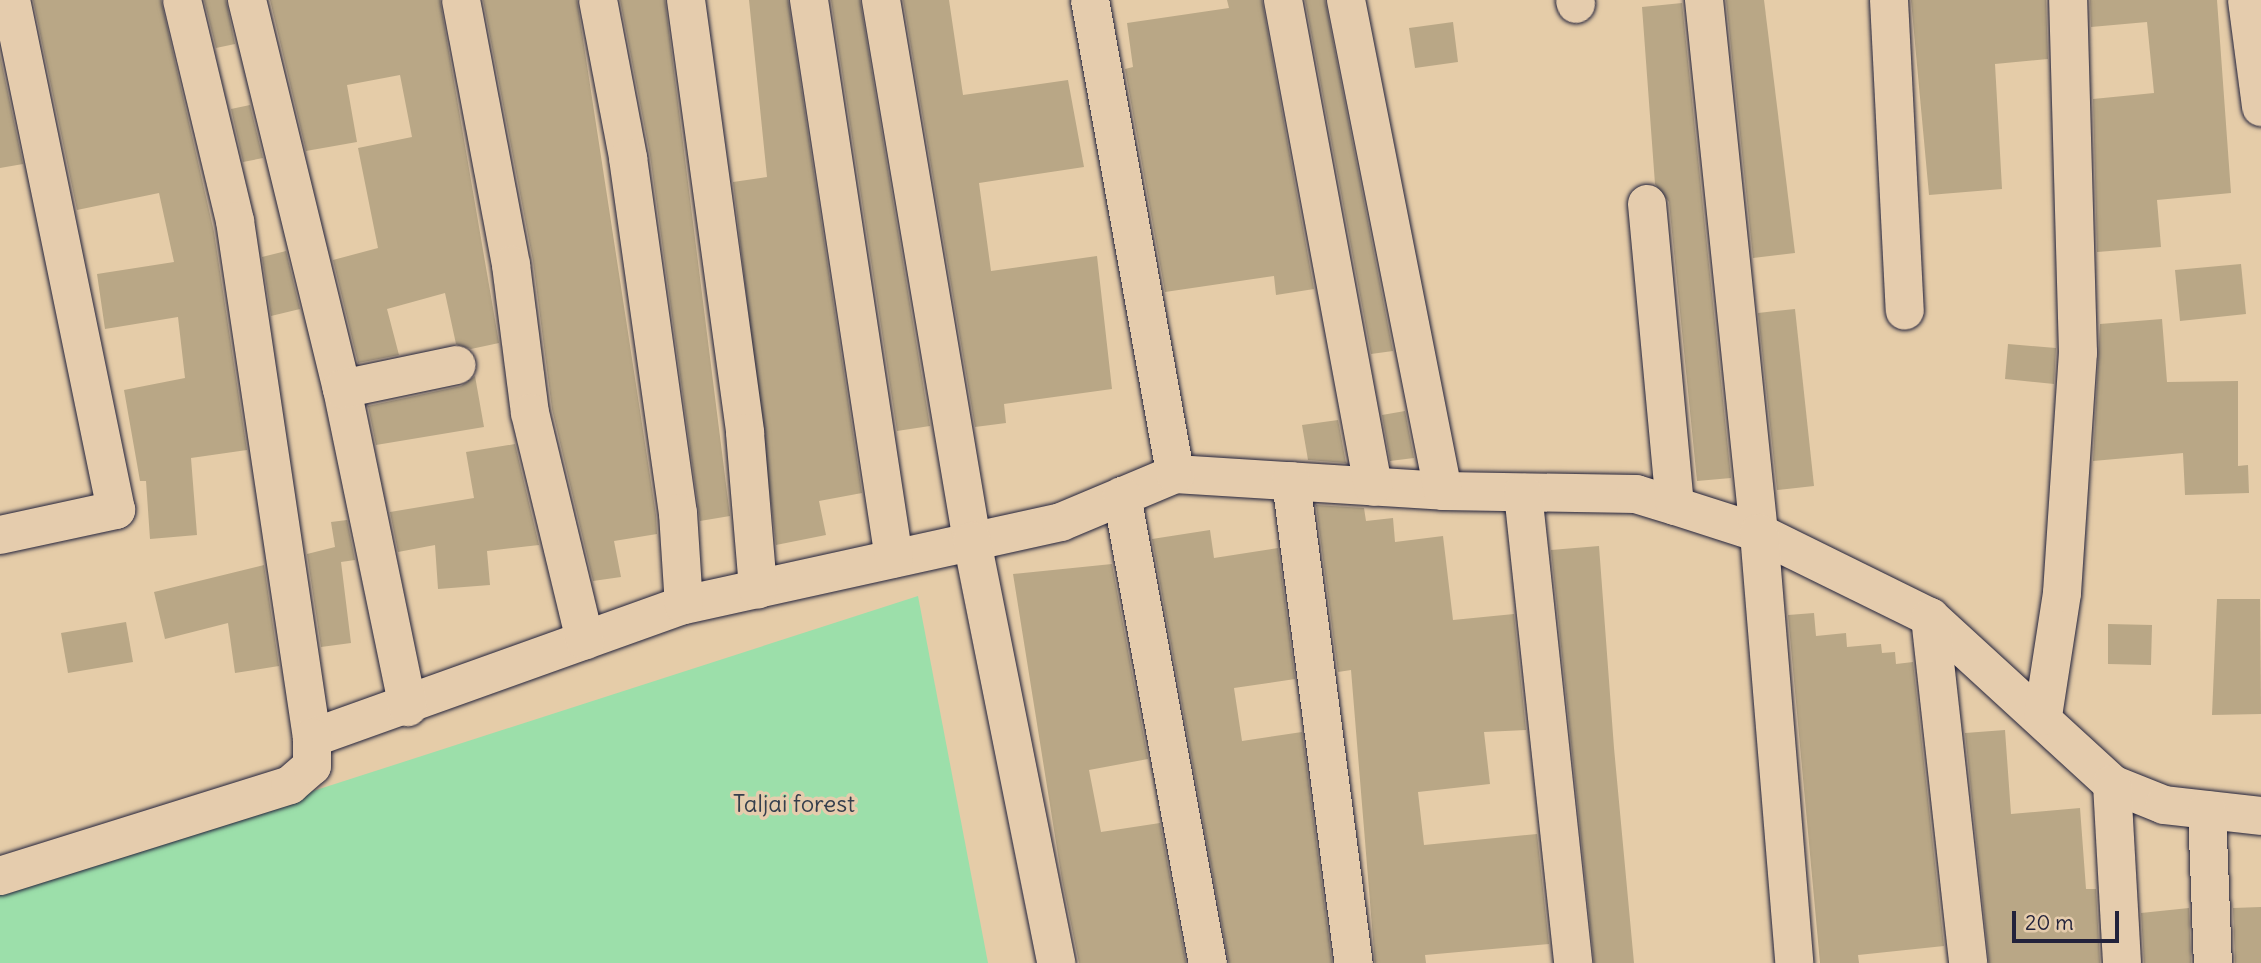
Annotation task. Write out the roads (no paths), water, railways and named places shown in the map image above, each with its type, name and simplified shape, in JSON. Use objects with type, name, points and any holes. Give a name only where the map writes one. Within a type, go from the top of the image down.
[{"type":"street","points":[[0,535],[116,510],[11,0]]},
{"type":"street","points":[[0,876],[290,785],[312,766],[313,738],[235,220],[182,0]]},
{"type":"street","points":[[247,0],[342,389],[408,707]]},
{"type":"street","points":[[461,0],[511,265],[530,413],[585,640]]},
{"type":"street","points":[[598,0],[628,158],[678,513],[684,605]]},
{"type":"street","points":[[686,0],[745,433],[758,589]]},
{"type":"street","points":[[809,0],[894,559]]},
{"type":"street","points":[[881,0],[972,541],[1056,963]]},
{"type":"street","points":[[1090,0],[1175,474]]},
{"type":"street","points":[[1283,0],[1373,487]]},
{"type":"street","points":[[1346,0],[1443,491]]},
{"type":"street","points":[[1704,0],[1759,533],[1794,963]]},
{"type":"street","points":[[1889,0],[1905,311]]},
{"type":"street","points":[[2043,716],[2062,593],[2078,353],[2068,0]]},
{"type":"street","points":[[2247,0],[2261,107]]},
{"type":"street","points":[[1647,204],[1675,506]]},
{"type":"street","points":[[342,389],[457,365]]},
{"type":"street","points":[[313,738],[408,707],[684,605],[1061,522],[1175,474],[1443,491],[1636,494],[1675,506],[1759,533],[1930,617],[2043,716],[2112,784],[2164,805],[2261,816]]},
{"type":"street","points":[[1291,481],[1354,963]]},
{"type":"street","points":[[1523,492],[1573,963]]},
{"type":"street","points":[[1122,496],[1208,963]]},
{"type":"street","points":[[1930,617],[1968,963]]},
{"type":"street","points":[[2112,784],[2122,963]]},
{"type":"street","points":[[2207,810],[2213,963]]},
{"type":"park label","name":"Taljai forest","points":[[794,804]]}]
